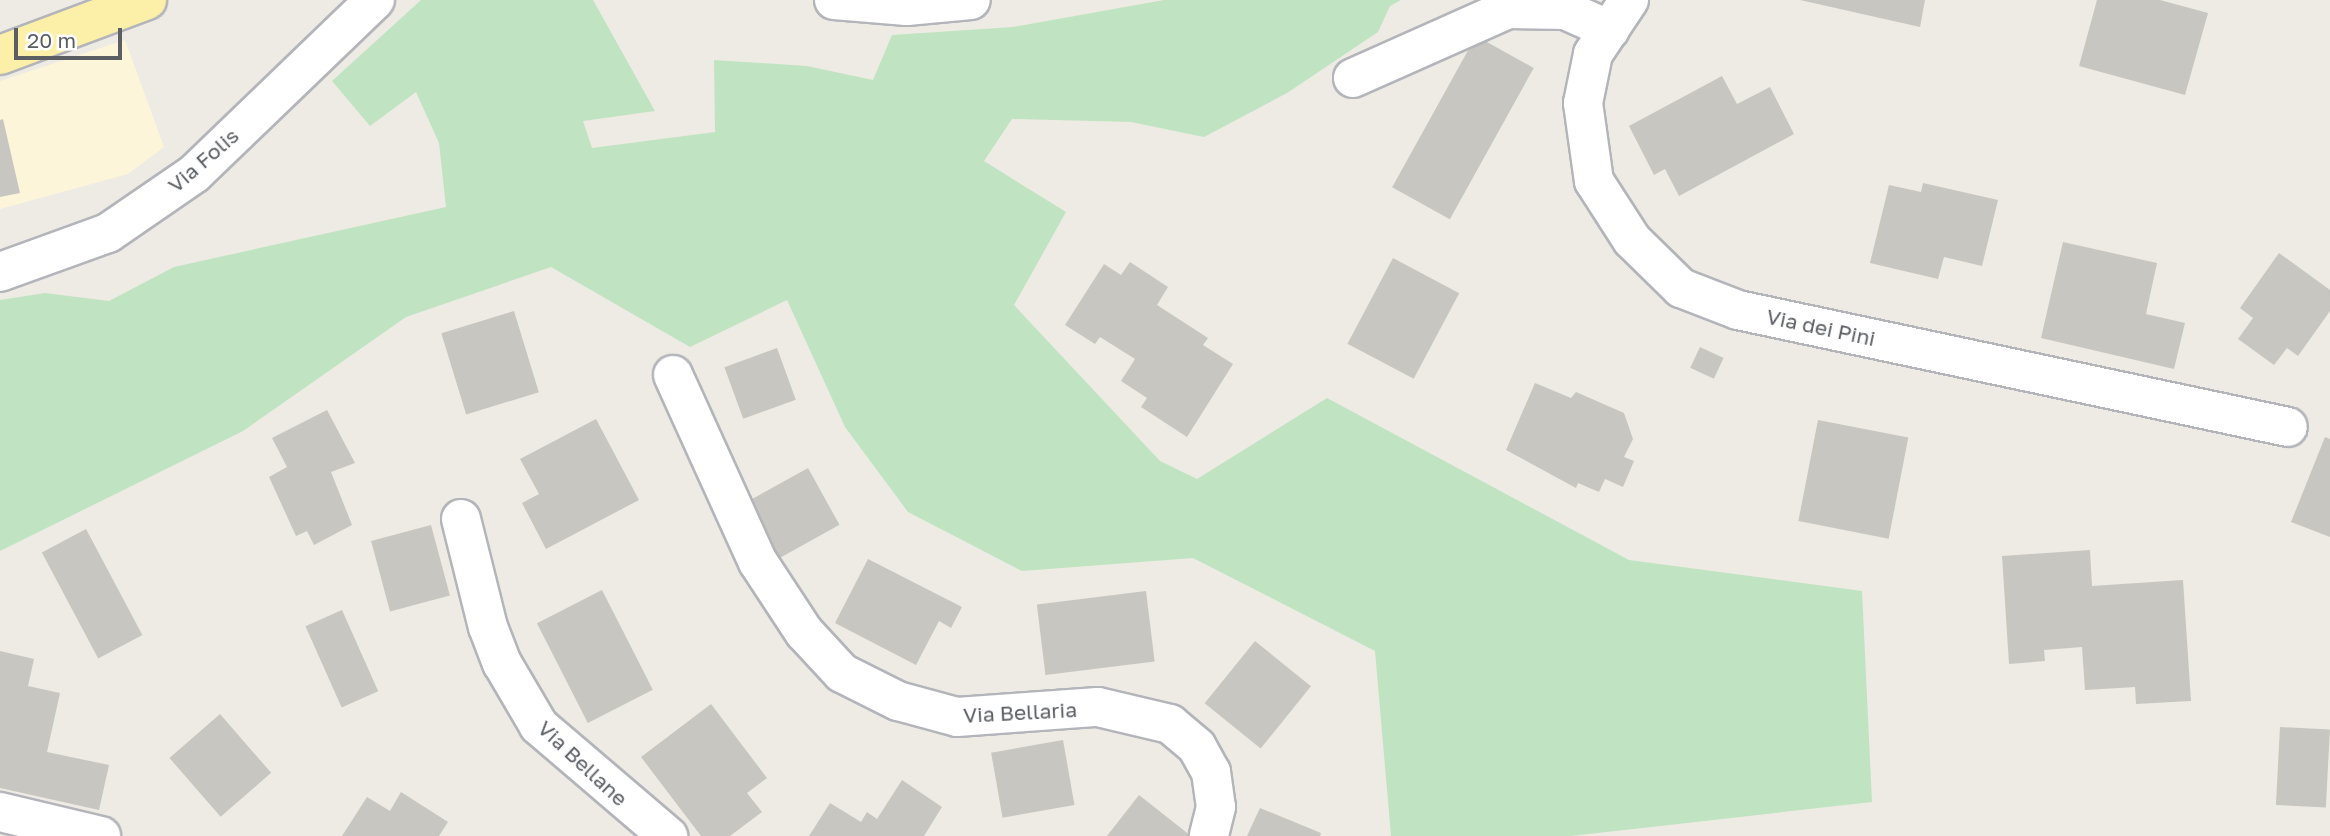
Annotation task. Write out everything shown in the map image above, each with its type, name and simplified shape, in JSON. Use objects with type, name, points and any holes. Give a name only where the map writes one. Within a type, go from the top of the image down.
[{"type":"main road","points":[[0,55],[147,0]]},
{"type":"street","name":"Via Folis","points":[[0,272],[108,233],[194,174],[375,0]]},
{"type":"street","points":[[834,0],[907,6],[971,0]]},
{"type":"street","points":[[1353,78],[1508,9],[1619,15]]},
{"type":"street","name":"Via dei Pini","points":[[1619,15],[1593,54],[1583,103],[1594,181],[1632,240],[1681,288],[1738,310],[2288,427]]},
{"type":"street","name":"Via Bellaria","points":[[673,375],[758,562],[804,632],[842,673],[898,701],[957,717],[1098,707],[1170,724],[1197,747],[1211,772],[1216,807],[1209,836]]},
{"type":"street","name":"Via Bellane","points":[[461,519],[488,627],[502,663],[539,726],[668,836]]},
{"type":"street","points":[[0,812],[101,836]]},
{"type":"shaded area","points":[[125,40],[164,147],[128,174],[0,209],[0,81]]},
{"type":"green space","points":[[421,0],[593,0],[655,111],[583,121],[592,148],[715,132],[714,60],[807,66],[873,80],[892,35],[1013,27],[1164,0],[1401,0],[1390,6],[1378,32],[1287,93],[1204,137],[1131,122],[1012,119],[984,161],[1066,212],[1014,305],[1160,461],[1197,479],[1327,398],[1629,560],[1862,591],[1872,802],[1571,836],[1391,836],[1375,651],[1193,558],[1022,571],[908,512],[845,427],[787,300],[690,347],[551,267],[406,317],[243,431],[0,551],[0,300],[45,293],[109,301],[174,267],[446,207],[439,143],[416,92],[370,126],[332,81]]},
{"type":"building","points":[[1800,0],[1925,0],[1920,27]]},
{"type":"building","points":[[2097,0],[2160,0],[2208,13],[2185,95],[2079,66]]},
{"type":"building","points":[[1476,36],[1534,68],[1450,219],[1392,187]]},
{"type":"building","points":[[1722,76],[1737,104],[1770,87],[1794,134],[1679,196],[1665,169],[1654,175],[1629,126]]},
{"type":"building","points":[[3,119],[20,193],[0,197],[0,120]]},
{"type":"building","points":[[1923,183],[1998,200],[1982,266],[1944,257],[1938,279],[1870,263],[1889,185],[1921,192]]},
{"type":"building","points":[[2063,242],[2157,263],[2146,314],[2185,323],[2174,369],[2041,338]]},
{"type":"building","points":[[2279,253],[2330,290],[2330,311],[2298,356],[2287,348],[2274,365],[2238,339],[2253,318],[2240,308]]},
{"type":"building","points":[[1393,258],[1459,293],[1414,379],[1347,344]]},
{"type":"building","points":[[1130,262],[1168,287],[1157,305],[1208,338],[1203,345],[1233,364],[1187,437],[1141,407],[1147,398],[1121,381],[1135,359],[1100,337],[1095,344],[1065,325],[1104,264],[1121,275]]},
{"type":"building","points":[[514,311],[539,392],[466,415],[441,333]]},
{"type":"building","points":[[1700,347],[1724,358],[1714,379],[1690,368]]},
{"type":"building","points":[[777,348],[796,400],[743,419],[724,367]]},
{"type":"building","points":[[1535,383],[1571,398],[1576,392],[1624,413],[1633,439],[1624,457],[1634,461],[1623,487],[1605,479],[1599,492],[1578,483],[1576,488],[1506,450]]},
{"type":"building","points":[[327,410],[355,463],[331,472],[352,525],[314,545],[307,531],[296,536],[269,477],[287,467],[272,438]]},
{"type":"building","points":[[596,419],[639,500],[546,549],[522,503],[539,494],[520,459]]},
{"type":"building","points":[[1818,420],[1908,438],[1889,539],[1798,521]]},
{"type":"building","points":[[2325,437],[2330,439],[2330,537],[2291,522]]},
{"type":"building","points":[[808,468],[840,525],[778,559],[747,502]]},
{"type":"building","points":[[431,525],[450,596],[390,612],[371,541]]},
{"type":"building","points":[[86,529],[142,635],[98,658],[42,552]]},
{"type":"building","points":[[2090,550],[2092,586],[2183,580],[2191,701],[2136,704],[2135,687],[2085,690],[2082,647],[2044,650],[2045,661],[2009,664],[2002,556]]},
{"type":"building","points":[[868,559],[962,607],[951,628],[939,621],[916,665],[835,623]]},
{"type":"building","points":[[602,590],[653,690],[588,723],[537,623]]},
{"type":"building","points":[[1146,591],[1155,661],[1045,675],[1037,604]]},
{"type":"building","points":[[342,610],[378,691],[342,708],[305,626]]},
{"type":"building","points":[[1255,641],[1311,686],[1261,748],[1205,703]]},
{"type":"building","points":[[0,651],[34,659],[28,686],[60,693],[47,752],[109,765],[99,810],[0,788]]},
{"type":"building","points":[[711,704],[767,778],[747,793],[762,812],[730,836],[701,836],[641,757]]},
{"type":"building","points":[[220,714],[271,773],[221,817],[169,758]]},
{"type":"building","points":[[2280,727],[2330,730],[2326,808],[2276,805]]},
{"type":"building","points":[[1063,740],[1074,805],[1003,818],[991,753]]},
{"type":"building","points":[[902,780],[942,807],[924,836],[809,836],[830,803],[861,822],[867,812],[877,819]]},
{"type":"building","points":[[401,792],[448,822],[439,836],[342,836],[367,797],[390,811]]},
{"type":"building","points":[[1139,795],[1191,836],[1107,836]]},
{"type":"building","points":[[1260,808],[1321,833],[1320,836],[1247,836]]}]
